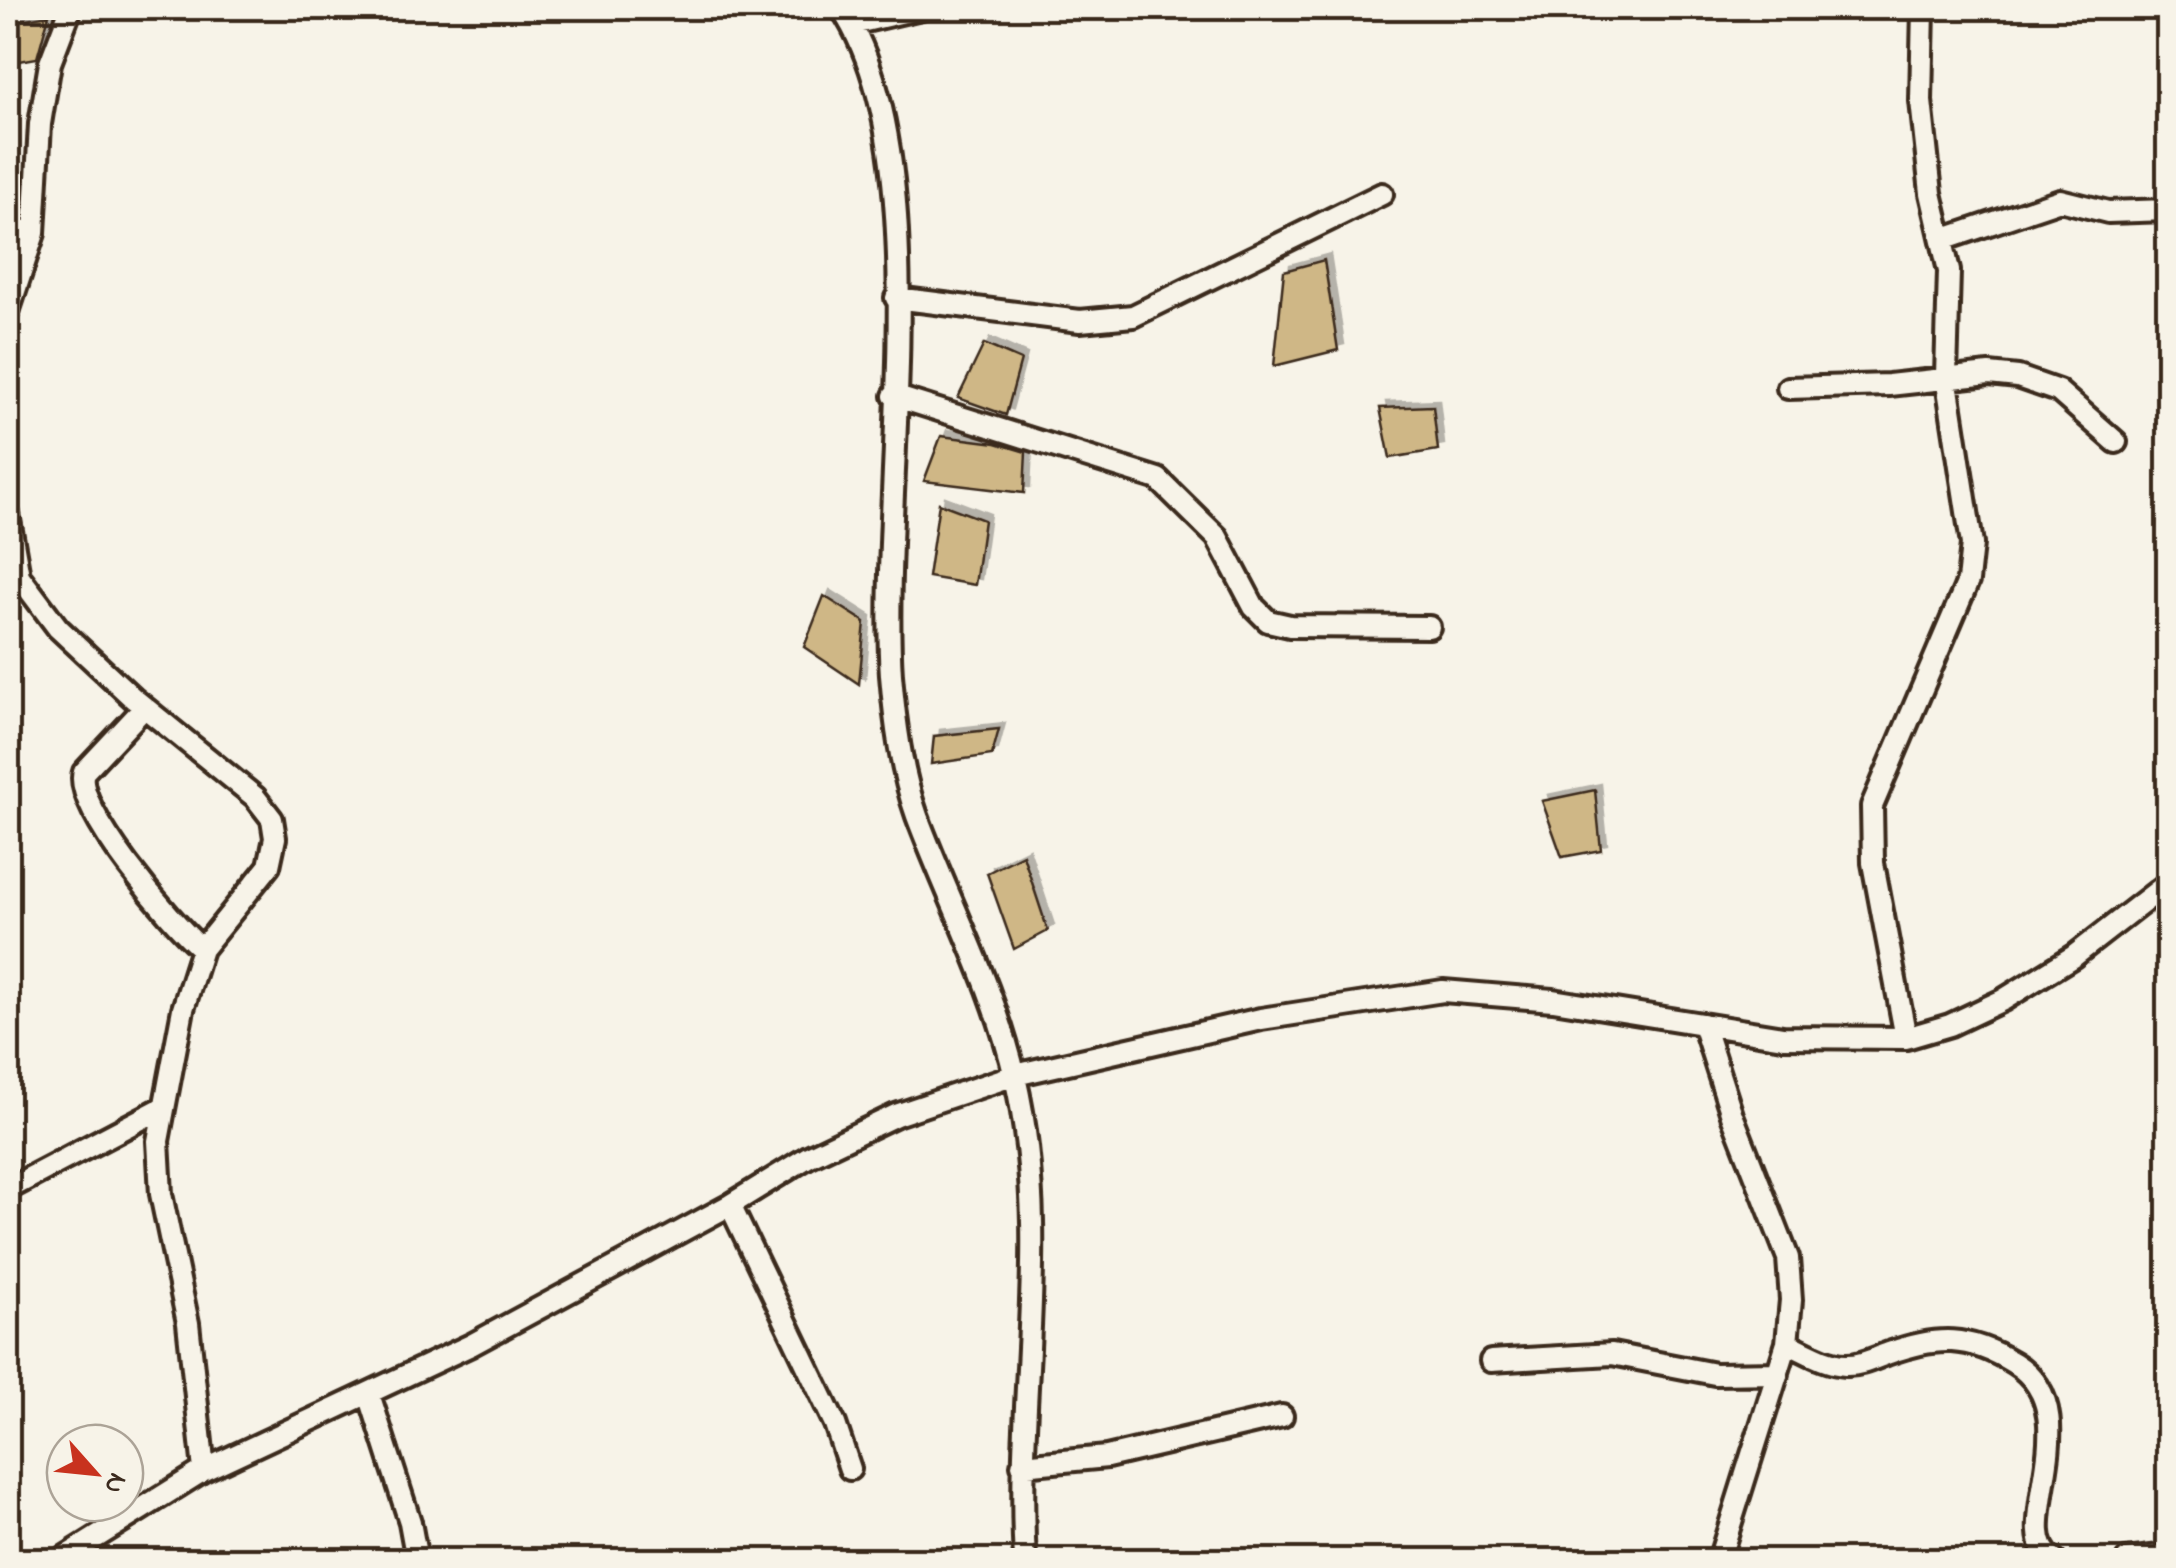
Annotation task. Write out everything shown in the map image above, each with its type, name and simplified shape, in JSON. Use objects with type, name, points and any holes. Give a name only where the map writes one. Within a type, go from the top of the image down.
[{"type":"street","points":[[8,312],[34,233],[42,109],[50,63],[71,8]]},
{"type":"street","points":[[920,8],[846,16],[873,78],[891,149],[896,298],[891,674],[901,753],[916,813],[968,938],[1015,1076],[1036,1222],[1022,1465],[1025,1560]]},
{"type":"street","points":[[1906,1038],[1873,863],[1872,806],[1888,760],[1968,581],[1972,544],[1946,376],[1950,271],[1931,193],[1921,101],[1922,8]]},
{"type":"street","points":[[896,298],[1080,320],[1133,316],[1382,194]]},
{"type":"street","points":[[1942,240],[2060,200],[2108,212],[2168,210]]},
{"type":"street","points":[[8,228],[34,233]]},
{"type":"street","points":[[1788,388],[1889,386],[1946,376],[2018,377],[2058,392],[2116,442]]},
{"type":"street","points":[[894,396],[1158,479],[1217,537],[1254,606],[1268,621],[1290,626],[1429,627]]},
{"type":"street","points":[[8,514],[20,576],[58,628],[144,708],[255,798],[272,820],[275,838],[269,866],[202,948],[183,1009],[158,1141],[161,1194],[188,1323],[204,1470]]},
{"type":"street","points":[[144,708],[84,772],[83,788],[131,872],[174,926],[202,948]]},
{"type":"street","points":[[60,1560],[204,1470],[571,1294],[808,1158],[896,1115],[1015,1076],[1261,1020],[1443,991],[1553,1000],[1783,1037],[1906,1038],[1950,1026],[2003,1000],[2074,956],[2168,883]]},
{"type":"street","points":[[1703,1024],[1732,1115],[1788,1258],[1787,1343],[1719,1560]]},
{"type":"street","points":[[8,1189],[164,1106]]},
{"type":"street","points":[[730,1205],[835,1424],[850,1469]]},
{"type":"street","points":[[1787,1343],[1828,1362],[1856,1365],[1931,1338],[1946,1339],[1984,1350],[2023,1371],[2045,1402],[2052,1426],[2038,1536],[2048,1558],[2054,1560]]},
{"type":"street","points":[[1491,1360],[1612,1354],[1715,1374],[1778,1373]]},
{"type":"street","points":[[369,1394],[410,1522],[417,1560]]},
{"type":"street","points":[[1022,1465],[1107,1457],[1282,1416]]},
{"type":"street","points":[[2127,1560],[2168,1555]]},
{"type":"building","points":[[49,15],[37,58],[8,63],[8,22]]},
{"type":"building","points":[[1324,260],[1338,350],[1274,366],[1284,271]]},
{"type":"building","points":[[984,344],[1021,360],[1006,415],[958,398]]},
{"type":"building","points":[[1433,406],[1438,450],[1390,458],[1380,408]]},
{"type":"building","points":[[941,436],[996,443],[1026,452],[1024,493],[924,481]]},
{"type":"building","points":[[939,503],[984,520],[975,585],[928,577]]},
{"type":"building","points":[[824,596],[865,622],[859,684],[804,647]]},
{"type":"building","points":[[999,729],[992,755],[931,764],[934,736]]},
{"type":"building","points":[[1595,790],[1601,850],[1562,857],[1542,801]]},
{"type":"building","points":[[1023,855],[1048,931],[1014,949],[987,873]]}]
